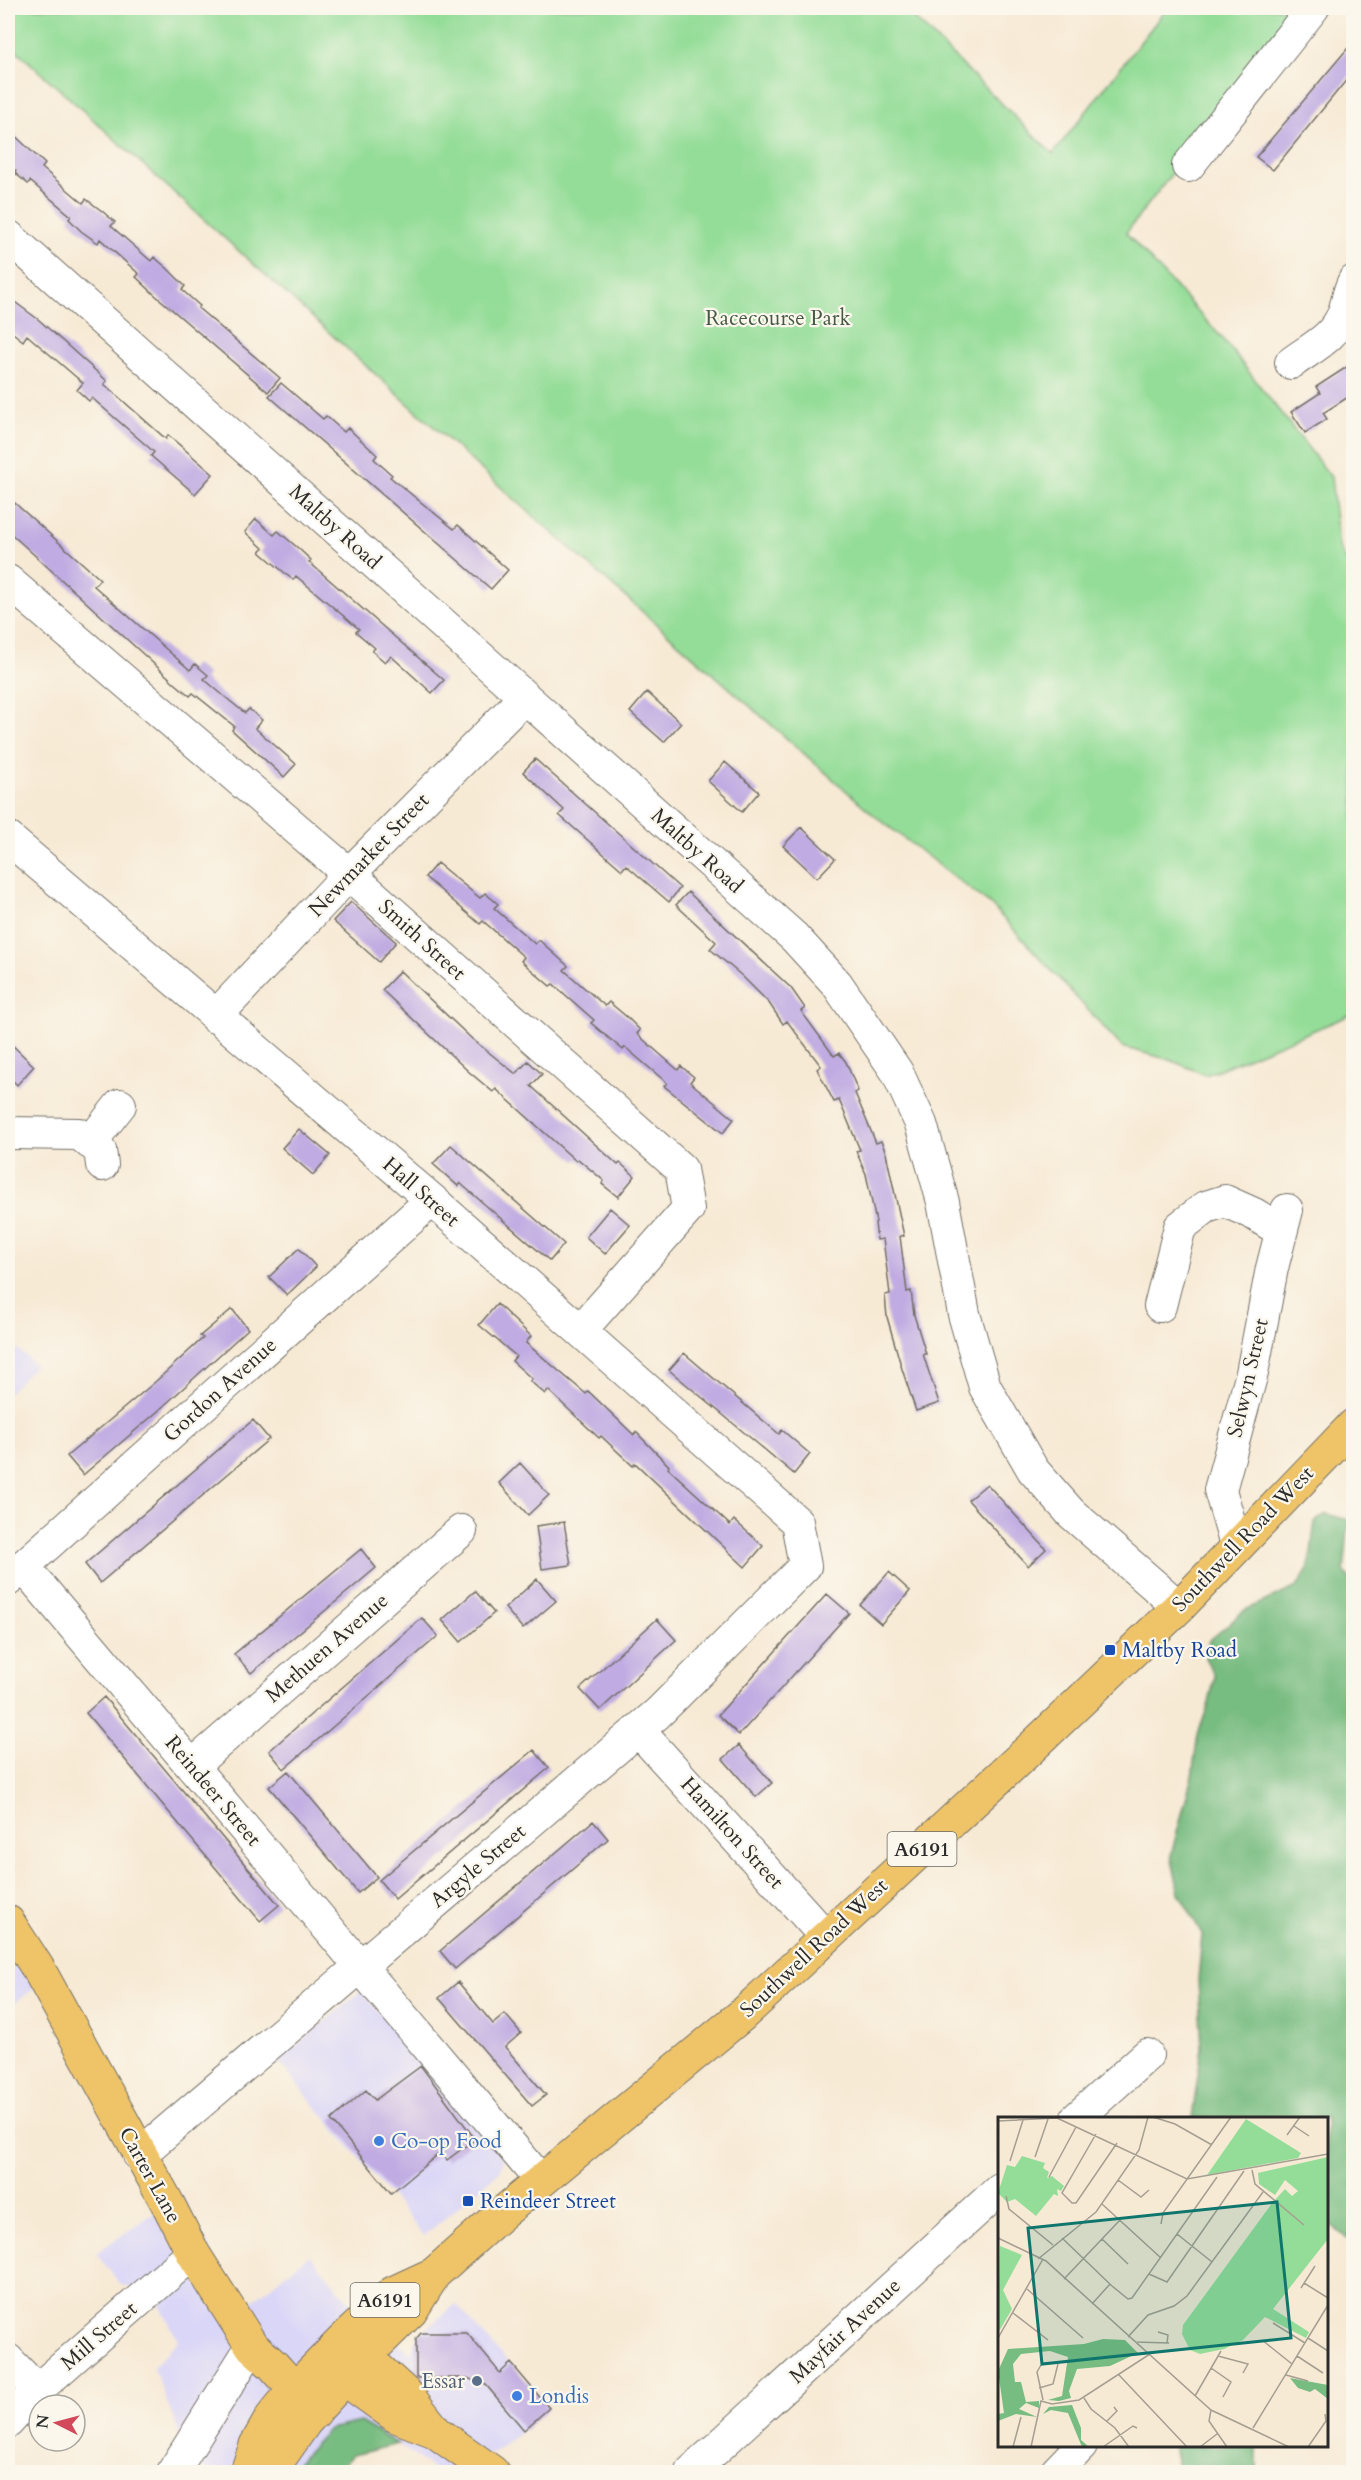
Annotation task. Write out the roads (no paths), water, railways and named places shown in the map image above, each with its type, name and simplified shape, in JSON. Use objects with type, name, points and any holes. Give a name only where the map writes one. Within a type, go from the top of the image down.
[{"type":"main road","name":"Southwell Road West","points":[[344,2359],[393,2293],[434,2274],[541,2181],[742,2015],[1030,1749],[1179,1607],[1353,1425]]},
{"type":"main road","name":"Carter Lane","points":[[8,1922],[39,1970],[193,2253],[252,2346],[273,2365],[305,2401]]},
{"type":"main road","name":"A6191","points":[[263,2472],[279,2459],[305,2401],[344,2359]]},
{"type":"main road","points":[[344,2359],[408,2396],[436,2432],[492,2472]]},
{"type":"main road","name":"A6191","points":[[248,2472],[256,2445],[272,2417],[305,2401]]},
{"type":"street","points":[[1188,166],[1313,8]]},
{"type":"street","name":"Maltby Road","points":[[8,236],[794,937],[837,984],[897,1072],[921,1124],[943,1202],[964,1314],[985,1387],[1033,1470],[1071,1513],[1179,1607]]},
{"type":"street","points":[[1291,363],[1335,332],[1345,312],[1351,286]]},
{"type":"street","name":"Smith Street","points":[[8,581],[349,874],[681,1169],[688,1209],[581,1330]]},
{"type":"street","name":"Newmarket Street","points":[[215,1017],[349,874],[525,697]]},
{"type":"street","name":"Hall Street","points":[[8,838],[432,1200],[797,1522],[805,1566]]},
{"type":"street","points":[[8,1133],[79,1134],[96,1154],[120,1105]]},
{"type":"street","name":"Gordon Avenue","points":[[15,1573],[432,1200]]},
{"type":"street","name":"Selwyn Street","points":[[1160,1306],[1180,1227],[1206,1207],[1225,1201],[1254,1214],[1284,1220],[1252,1373],[1220,1490],[1236,1545]]},
{"type":"street","name":"Methuen Avenue","points":[[192,1766],[461,1531]]},
{"type":"street","name":"Argyle Street","points":[[139,2155],[658,1713],[805,1566]]},
{"type":"street","name":"Reindeer Street","points":[[15,1573],[192,1766],[541,2181]]},
{"type":"street","name":"Hamilton Street","points":[[638,1730],[826,1937]]},
{"type":"street","points":[[1078,2117],[1147,2055]]},
{"type":"street","name":"Mayfair Avenue","points":[[691,2472],[998,2191]]},
{"type":"street","name":"Mill Street","points":[[8,2422],[37,2390],[193,2253]]},
{"type":"street","points":[[173,2472],[252,2346]]},
{"type":"street","points":[[8,2360],[37,2390]]},
{"type":"street","points":[[1056,2472],[1079,2447]]},
{"type":"place","name":"Maltby Road","points":[[1110,1650]]},
{"type":"place","name":"Co-op Food","points":[[379,2141]]},
{"type":"place","name":"Reindeer Street","points":[[468,2201]]},
{"type":"place","name":"Essar","points":[[477,2381]]},
{"type":"place","name":"Londis","points":[[517,2396]]},
{"type":"park label","name":"Racecourse Park","points":[[778,318]]}]
